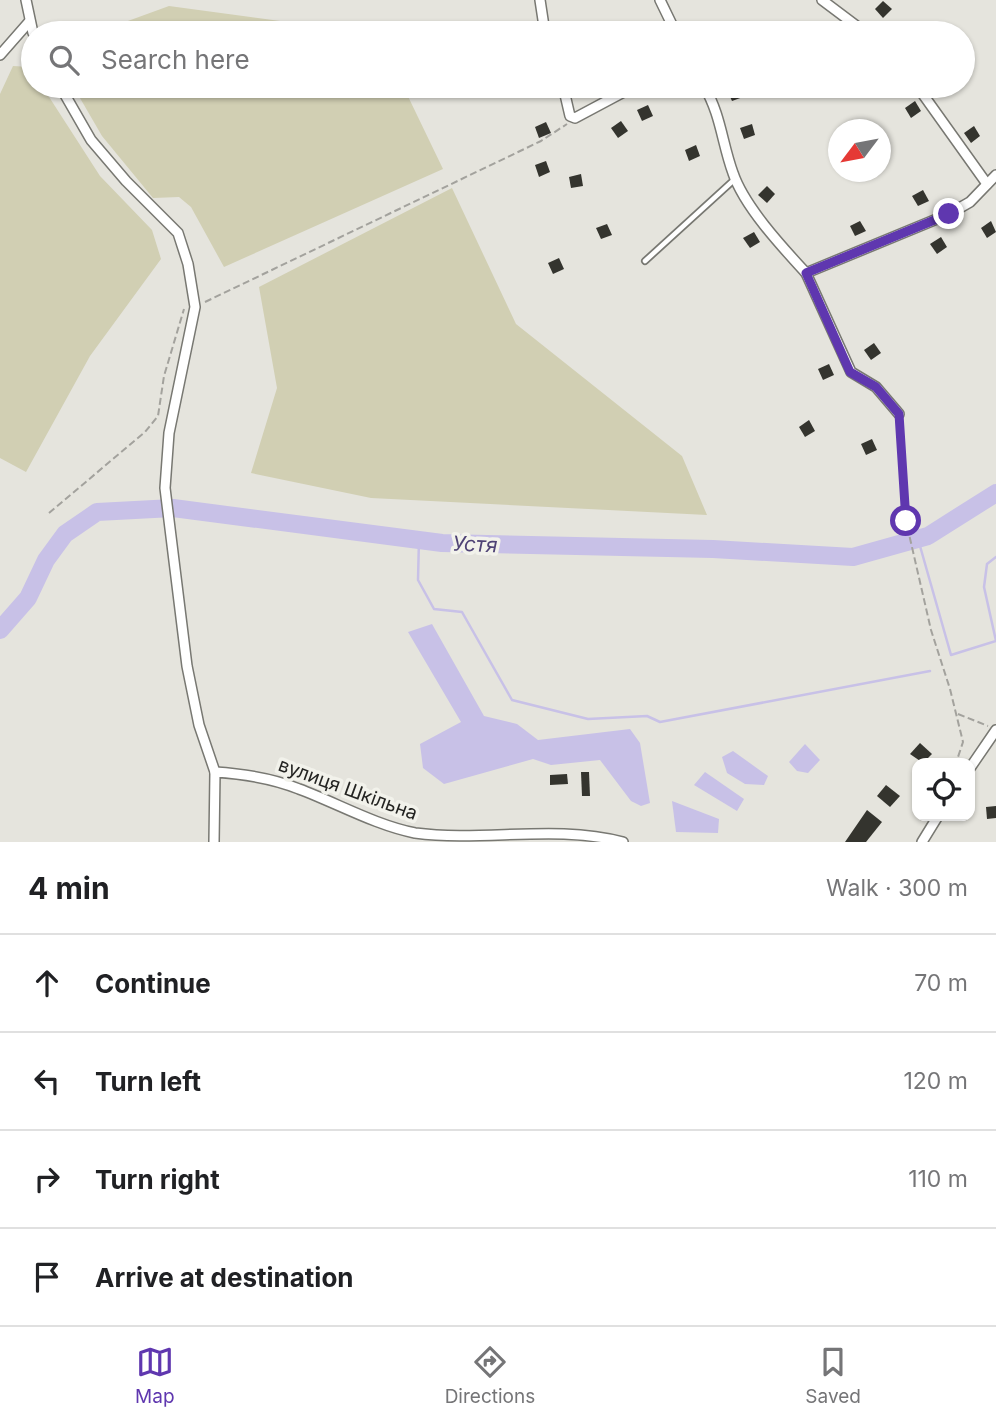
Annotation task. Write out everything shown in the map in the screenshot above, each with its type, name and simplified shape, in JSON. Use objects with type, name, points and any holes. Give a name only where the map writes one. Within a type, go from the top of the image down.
[{"type":"street","points":[[26,0],[29,21]]},
{"type":"street","points":[[540,0],[543,21]]},
{"type":"street","points":[[660,0],[670,21]]},
{"type":"street","points":[[822,0],[850,21]]},
{"type":"street","points":[[0,55],[21,31]]},
{"type":"street","points":[[67,98],[91,140],[126,181],[178,233],[188,264],[195,307],[169,433],[165,488],[168,530],[187,667],[199,725],[215,772],[214,842]]},
{"type":"street","points":[[566,98],[570,116],[575,118],[614,98]]},
{"type":"street","points":[[710,98],[719,117],[743,195],[806,273],[850,372],[876,387],[899,414]]},
{"type":"street","points":[[926,98],[987,184]]},
{"type":"street","points":[[806,273],[949,214],[970,202],[996,175]]},
{"type":"street","points":[[975,760],[996,729]]},
{"type":"street","name":"вулиця Шкільна","points":[[215,772],[253,774],[414,833],[479,838],[599,836],[623,842]]},
{"type":"street","points":[[922,842],[934,821]]},
{"type":"lane","points":[[645,261],[736,179]]},
{"type":"path","points":[[49,513],[145,432],[158,416],[164,376],[184,308],[195,307],[541,141],[566,127],[570,116]]},
{"type":"path","points":[[899,414],[906,521],[931,630],[957,714],[963,742],[958,758]]},
{"type":"path","points":[[957,714],[996,729]]},
{"type":"shaded area","points":[[169,6],[281,21],[128,21]]},
{"type":"shaded area","points":[[13,66],[21,66],[21,98],[50,98],[100,176],[152,230],[161,259],[90,356],[26,472],[0,458],[0,94]]},
{"type":"shaded area","points":[[80,98],[409,98],[443,169],[224,267],[191,207],[179,197],[153,198],[102,136]]},
{"type":"shaded area","points":[[452,188],[516,324],[682,456],[707,515],[371,498],[251,473],[277,388],[259,287]]},
{"type":"shaded area","points":[[432,624],[484,716],[517,724],[538,740],[630,729],[640,743],[650,803],[641,806],[631,801],[600,760],[551,765],[533,759],[444,784],[423,768],[420,744],[461,722],[408,632]]},
{"type":"shaded area","points":[[805,744],[820,760],[808,773],[797,771],[789,762]]},
{"type":"shaded area","points":[[733,751],[768,776],[764,785],[745,784],[727,773],[722,757]]},
{"type":"shaded area","points":[[705,772],[744,799],[737,811],[694,785]]},
{"type":"shaded area","points":[[672,801],[719,819],[718,833],[676,832]]},
{"type":"building","points":[[883,1],[892,9],[883,18],[875,9]]},
{"type":"building","points":[[915,101],[921,111],[911,118],[905,108]]},
{"type":"building","points":[[648,105],[653,116],[642,121],[637,110]]},
{"type":"building","points":[[621,121],[628,131],[618,138],[611,128]]},
{"type":"building","points":[[546,122],[551,133],[539,138],[535,127]]},
{"type":"building","points":[[752,124],[755,135],[744,139],[740,128]]},
{"type":"building","points":[[974,126],[980,136],[971,143],[964,133]]},
{"type":"building","points":[[696,145],[700,156],[689,161],[685,150]]},
{"type":"building","points":[[546,161],[550,172],[539,177],[535,165]]},
{"type":"building","points":[[581,174],[583,186],[571,188],[569,177]]},
{"type":"building","points":[[767,186],[775,194],[767,203],[758,195]]},
{"type":"building","points":[[923,190],[929,201],[918,206],[912,196]]},
{"type":"building","points":[[860,221],[866,231],[855,236],[850,226]]},
{"type":"building","points":[[991,221],[996,232],[987,238],[981,228]]},
{"type":"building","points":[[607,224],[612,235],[601,239],[596,228]]},
{"type":"building","points":[[754,232],[760,242],[750,248],[743,238]]},
{"type":"building","points":[[941,237],[947,247],[937,254],[930,244]]},
{"type":"building","points":[[559,258],[564,269],[553,274],[548,263]]},
{"type":"building","points":[[874,343],[881,353],[871,360],[864,350]]},
{"type":"building","points":[[829,364],[834,375],[823,380],[818,369]]},
{"type":"building","points":[[809,420],[815,431],[805,437],[799,427]]},
{"type":"building","points":[[872,439],[877,450],[866,455],[861,444]]},
{"type":"building","points":[[920,743],[932,754],[928,758],[916,758],[910,754]]},
{"type":"building","points":[[581,772],[589,772],[590,796],[582,796]]},
{"type":"building","points":[[567,774],[568,784],[550,785],[550,775]]},
{"type":"building","points":[[886,785],[900,796],[890,807],[877,796]]},
{"type":"building","points":[[996,806],[996,818],[987,819],[986,807]]},
{"type":"building","points":[[867,810],[882,822],[866,842],[845,842]]},
{"type":"waterway","name":"Устя","points":[[0,630],[28,598],[46,560],[65,534],[97,512],[173,508],[442,543],[713,549],[853,557],[928,536],[996,493]]},
{"type":"waterway","points":[[419,539],[418,580],[434,609],[462,612],[512,700],[588,719],[647,716],[660,722],[930,671]]},
{"type":"waterway","points":[[918,539],[951,655],[996,641],[984,587],[987,564],[996,557]]},
{"type":"route","points":[[906,521],[899,414],[890,400],[876,387],[850,372],[806,273],[949,214]]}]
